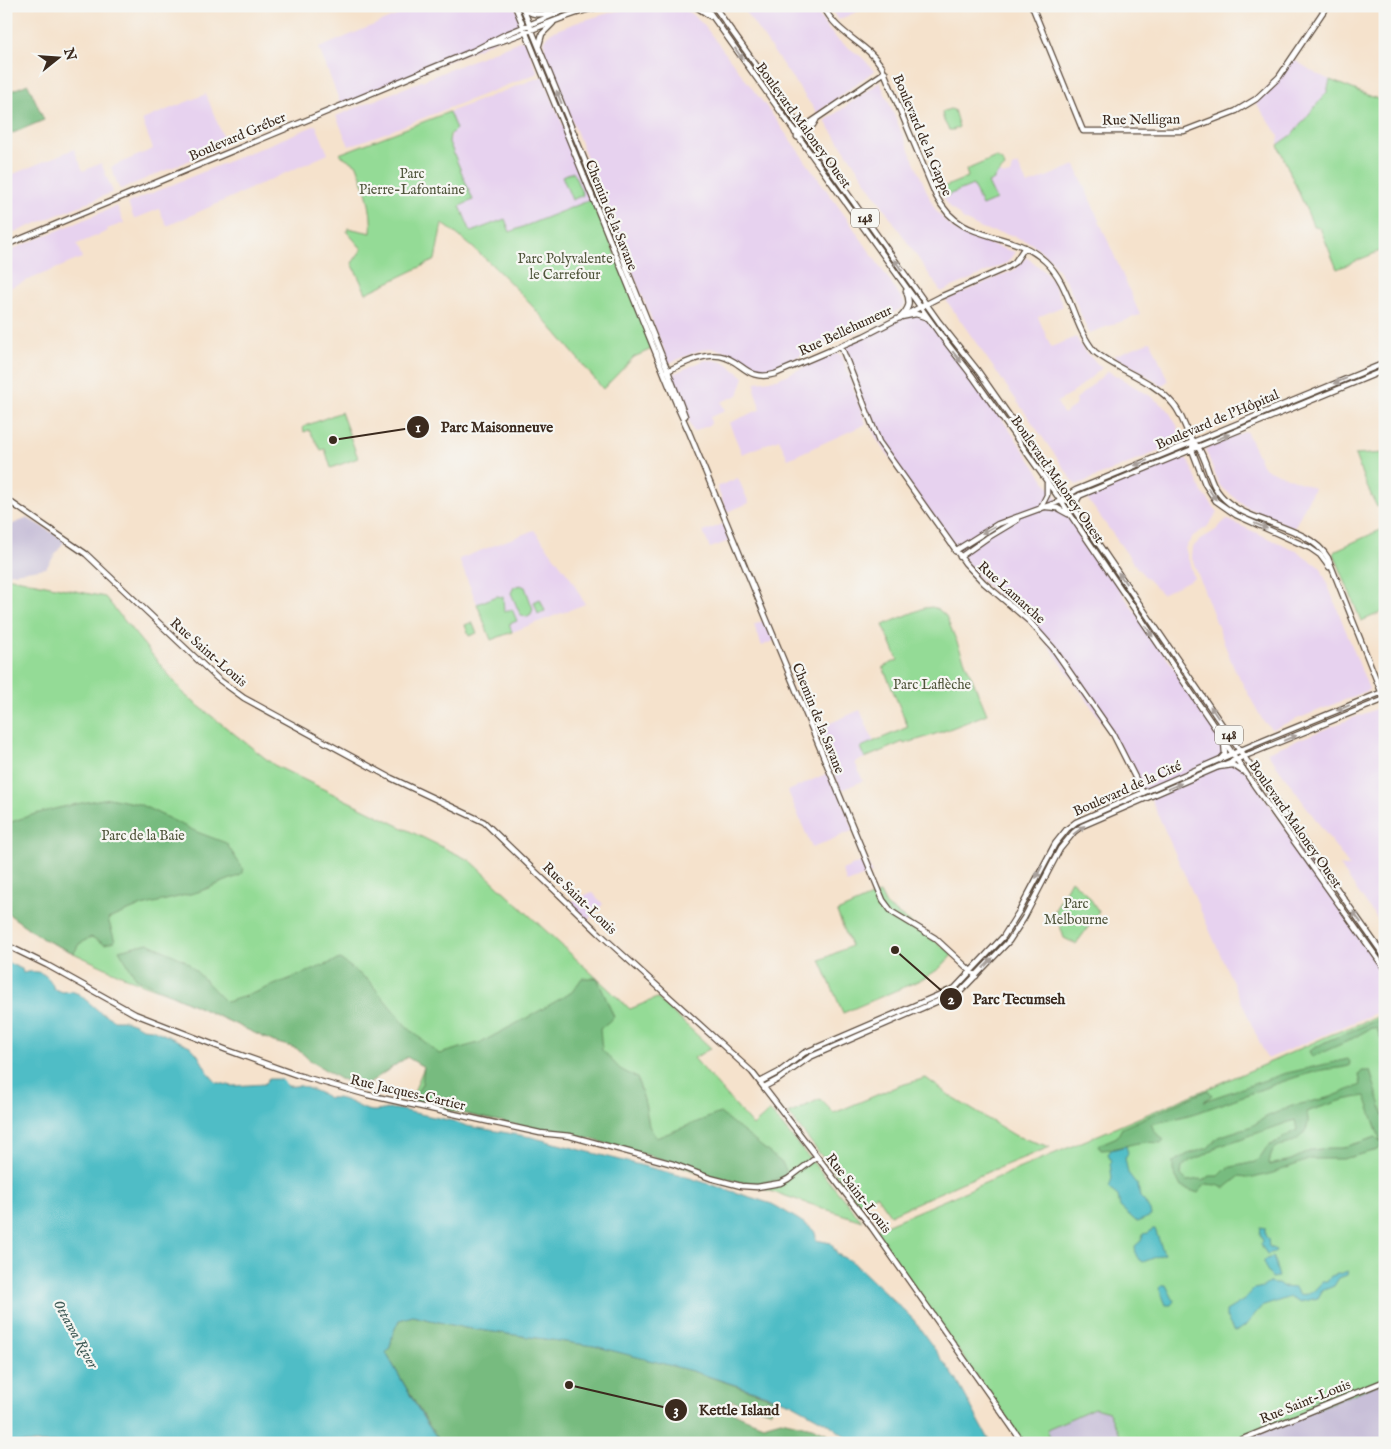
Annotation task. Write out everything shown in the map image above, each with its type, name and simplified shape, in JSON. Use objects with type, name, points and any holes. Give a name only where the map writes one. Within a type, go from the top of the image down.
[{"type":"street","name":"Chemin de la Savane","points":[[515,6],[883,900],[892,912],[936,938],[976,976]]},
{"type":"street","name":"Chemin de la Savane","points":[[523,6],[612,227],[666,372]]},
{"type":"street","points":[[523,6],[529,13],[534,14],[559,12]]},
{"type":"street","name":"Boulevard Gréber","points":[[477,49],[523,26],[575,6]]},
{"type":"street","name":"Boulevard Gréber","points":[[6,245],[477,49],[556,20],[601,6]]},
{"type":"street","points":[[695,6],[713,18]]},
{"type":"street","name":"Boulevard Maloney Ouest","points":[[705,6],[1061,501],[1256,788],[1385,969]]},
{"type":"street","name":"Boulevard Maloney Ouest","points":[[714,6],[926,304],[978,371],[1076,510],[1240,751],[1385,957]]},
{"type":"street","name":"Boulevard de la Gappe","points":[[823,6],[838,28],[870,52],[884,72],[936,196],[944,210],[970,230],[1025,247],[1046,262],[1058,277],[1090,346],[1101,357],[1148,383],[1163,394],[1178,411],[1193,442],[1198,447],[1213,483],[1222,497],[1232,505],[1298,534],[1322,549],[1328,558],[1383,692],[1384,699]]},
{"type":"street","name":"Rue Nelligan","points":[[1032,6],[1082,131],[1184,131],[1243,107],[1262,94],[1279,77],[1327,6]]},
{"type":"street","points":[[540,51],[540,36],[556,20]]},
{"type":"street","points":[[796,135],[884,72]]},
{"type":"street","name":"Rue Bellehumeur","points":[[666,372],[695,359],[714,355],[725,357],[752,374],[766,376],[784,370],[841,346],[926,304],[1011,266],[1025,247]]},
{"type":"street","points":[[900,318],[910,304],[904,285]]},
{"type":"street","points":[[900,318],[916,314],[928,318]]},
{"type":"street","name":"Rue Lamarche","points":[[841,346],[876,438],[960,557],[977,577],[1029,621],[1053,648],[1110,728],[1146,799]]},
{"type":"street","name":"Boulevard de l'Hôpital","points":[[1065,495],[1385,363]]},
{"type":"street","name":"Boulevard de l'Hôpital","points":[[955,551],[998,524],[1061,501],[1069,500],[1385,370]]},
{"type":"street","points":[[996,410],[1002,406]]},
{"type":"street","name":"Boulevard de la Gappe","points":[[1193,442],[1192,450],[1208,490],[1216,501],[1227,510],[1316,552],[1333,572]]},
{"type":"street","points":[[1040,509],[1047,495],[1047,482]]},
{"type":"street","points":[[1061,501],[1065,495]]},
{"type":"street","points":[[1076,510],[1075,504],[1080,495]]},
{"type":"street","name":"Rue Saint-Louis","points":[[6,499],[26,515],[86,554],[218,679],[244,698],[391,778],[481,819],[600,934],[746,1066],[760,1082],[872,1228],[1023,1443]]},
{"type":"street","points":[[1227,510],[1232,505]]},
{"type":"street","points":[[1046,507],[1060,509],[1073,518]]},
{"type":"street","name":"Boulevard de l'Hôpital","points":[[960,557],[1024,516]]},
{"type":"street","points":[[1295,541],[1298,534]]},
{"type":"street","name":"Boulevard de la Cité","points":[[760,1082],[779,1072],[800,1055],[825,1043],[951,991],[1003,937],[1020,910],[1055,844],[1068,829],[1085,817],[1383,692]]},
{"type":"street","name":"Boulevard de la Cité","points":[[764,1087],[805,1059],[958,993],[1008,942],[1024,918],[1052,863],[1071,836],[1088,824],[1244,756],[1384,699]]},
{"type":"street","points":[[1318,718],[1322,725]]},
{"type":"street","points":[[1220,760],[1224,757],[1226,751],[1222,737]]},
{"type":"street","points":[[1218,767],[1236,766],[1256,788]]},
{"type":"street","name":"Rue Jacques-Cartier","points":[[6,945],[47,965],[135,1014],[235,1053],[345,1090],[540,1133],[570,1136],[673,1164],[710,1178],[740,1186],[757,1187],[780,1183],[817,1157]]},
{"type":"street","points":[[825,1043],[828,1049]]},
{"type":"street","name":"Rue Saint-Louis","points":[[1233,1443],[1385,1381]]},
{"type":"shaded area","points":[[419,6],[515,6],[523,26],[477,49],[341,105],[319,48]]},
{"type":"shaded area","points":[[645,6],[682,6],[703,24],[768,109],[848,220],[905,303],[903,307],[880,321],[856,332],[764,370],[755,368],[729,352],[710,348],[669,363],[545,53],[544,40],[551,32],[581,21],[616,11]]},
{"type":"shaded area","points":[[741,6],[814,6],[826,27],[838,40],[863,58],[874,71],[817,113]]},
{"type":"shaded area","points":[[829,6],[870,6],[838,20]]},
{"type":"shaded area","points":[[524,39],[538,73],[349,146],[336,116]]},
{"type":"shaded area","points":[[1293,59],[1330,80],[1327,92],[1292,135],[1278,145],[1279,136],[1254,100],[1262,94]]},
{"type":"shaded area","points":[[543,76],[593,199],[510,232],[504,219],[471,233],[460,206],[473,200],[449,142],[452,133],[449,112]]},
{"type":"shaded area","points":[[880,82],[937,212],[950,226],[963,235],[1015,252],[1007,263],[941,292],[825,121]]},
{"type":"shaded area","points":[[206,94],[226,145],[121,189],[119,188],[111,167],[153,149],[142,120]]},
{"type":"shaded area","points":[[316,125],[328,154],[167,226],[159,209],[134,219],[128,203]]},
{"type":"shaded area","points":[[74,149],[83,171],[101,163],[113,192],[6,236],[6,177]]},
{"type":"shaded area","points":[[1018,164],[1027,185],[1075,165],[1140,315],[1089,333],[1067,283],[1052,261],[1033,244],[1008,234],[984,230],[964,220],[949,206],[943,197],[973,184],[982,206],[988,183],[999,173],[1010,174],[1012,167]]},
{"type":"shaded area","points":[[117,206],[124,223],[77,244],[82,258],[6,289],[6,252]]},
{"type":"shaded area","points":[[1026,257],[1042,269],[1053,282],[1063,306],[1038,317],[1051,347],[1076,337],[1085,352],[1102,368],[1071,394],[1057,402],[1063,414],[1075,406],[1076,399],[1108,371],[1152,397],[1168,410],[1178,427],[1182,439],[1179,443],[1076,485],[946,300],[1016,269]]},
{"type":"shaded area","points":[[920,307],[973,377],[1385,969],[1385,1009],[1267,1059],[1150,797],[1146,799],[1122,750],[1037,629],[977,577],[876,438],[841,346]]},
{"type":"shaded area","points":[[1151,341],[1168,381],[1161,386],[1142,372],[1113,356]]},
{"type":"shaded area","points":[[837,353],[842,356],[866,424],[788,459],[779,439],[742,454],[729,423],[761,409],[755,392],[756,382],[777,379]]},
{"type":"shaded area","points":[[705,360],[726,363],[744,377],[738,395],[721,402],[725,411],[710,417],[711,424],[693,432],[673,377],[675,373]]},
{"type":"shaded area","points":[[1246,431],[1264,468],[1314,488],[1294,528],[1248,508],[1220,486],[1205,449]]},
{"type":"shaded area","points":[[1179,458],[1188,460],[1202,492],[1218,512],[1207,527],[1193,536],[1185,548],[1194,578],[1162,594],[1138,569],[1086,497]]},
{"type":"shaded area","points":[[738,478],[749,503],[727,512],[717,487]]},
{"type":"shaded area","points":[[27,518],[65,540],[46,568],[7,574],[6,527]]},
{"type":"shaded area","points":[[1226,519],[1297,551],[1321,568],[1369,689],[1367,691],[1272,729],[1263,721],[1233,666],[1191,556],[1192,548],[1200,540],[1216,530]]},
{"type":"shaded area","points":[[723,524],[729,541],[710,548],[703,532]]},
{"type":"shaded area","points":[[534,530],[570,577],[585,604],[512,632],[503,610],[503,597],[497,596],[477,604],[459,559]]},
{"type":"shaded area","points":[[767,619],[775,640],[762,646],[754,625]]},
{"type":"shaded area","points":[[1381,707],[1385,716],[1385,930],[1339,865],[1350,867],[1267,752]]},
{"type":"shaded area","points":[[860,710],[874,742],[861,747],[865,758],[855,762],[863,781],[841,790],[817,729]]},
{"type":"shaded area","points":[[830,772],[854,830],[812,848],[788,791]]},
{"type":"shaded area","points":[[866,860],[872,873],[847,883],[842,870]]},
{"type":"shaded area","points":[[592,892],[603,904],[587,921],[568,903]]},
{"type":"shaded area","points":[[1385,1381],[1385,1443],[1233,1443]]},
{"type":"shaded area","points":[[1094,1408],[1109,1412],[1123,1443],[1052,1443],[1047,1429]]},
{"type":"green space","points":[[1330,80],[1385,102],[1385,249],[1337,269],[1320,228],[1313,225],[1278,145],[1292,135],[1327,92]]},
{"type":"green space","points":[[28,84],[44,120],[6,136],[6,93]]},
{"type":"green space","points":[[950,109],[954,110],[959,127],[953,130],[949,130],[942,113]]},
{"type":"green space","points":[[449,112],[456,129],[450,135],[449,142],[473,200],[460,206],[471,232],[505,219],[510,232],[593,199],[654,348],[634,357],[603,389],[508,280],[442,223],[435,260],[366,293],[352,263],[362,249],[347,232],[348,228],[371,233],[370,207],[357,165],[339,154]]},
{"type":"green space","points":[[996,157],[1003,162],[1005,167],[994,180],[988,183],[996,200],[982,206],[973,185],[943,197],[939,189],[968,177],[966,170]]},
{"type":"green space","points":[[573,172],[583,195],[572,200],[562,176]]},
{"type":"green space","points":[[341,412],[358,458],[331,468],[325,449],[321,450],[309,430],[304,432],[303,427]]},
{"type":"green space","points":[[1385,453],[1385,504],[1377,507],[1355,455]]},
{"type":"green space","points":[[1385,528],[1385,611],[1361,621],[1334,554],[1336,550]]},
{"type":"green space","name":"Parc de la Baie","points":[[6,577],[105,597],[186,696],[274,765],[471,861],[630,1009],[657,998],[711,1048],[694,1058],[753,1126],[770,1111],[862,1221],[648,1151],[571,1131],[491,1120],[410,1102],[424,1067],[407,1057],[366,1085],[340,1079],[311,1061],[296,1048],[274,1042],[43,939],[6,912]]},
{"type":"green space","points":[[520,585],[525,587],[533,609],[531,614],[526,617],[520,614],[511,593],[514,587]]},
{"type":"green space","points":[[497,596],[503,597],[504,612],[512,609],[517,621],[509,624],[512,632],[491,640],[477,604]]},
{"type":"green space","points":[[540,599],[545,611],[538,614],[534,602]]},
{"type":"green space","name":"Parc Laflèche","points":[[932,607],[938,609],[946,616],[987,714],[904,744],[903,742],[865,758],[861,747],[908,727],[883,667],[898,660],[883,625],[924,608]]},
{"type":"green space","points":[[472,622],[477,633],[469,636],[465,625]]},
{"type":"green space","points":[[109,798],[139,804],[197,832],[226,843],[243,869],[241,875],[198,892],[138,907],[108,919],[115,941],[105,944],[91,937],[79,944],[74,953],[43,939],[6,912],[6,824],[57,808]]},
{"type":"green space","name":"Parc Melbourne","points":[[1071,880],[1088,895],[1099,912],[1076,944],[1064,938],[1055,910]]},
{"type":"green space","points":[[880,893],[886,905],[953,954],[940,968],[925,978],[843,1013],[820,960],[851,946],[837,912]]},
{"type":"green space","points":[[148,943],[186,961],[226,1002],[340,959],[369,981],[407,1027],[439,1054],[482,1042],[572,992],[582,978],[597,978],[614,1017],[600,1029],[602,1050],[620,1069],[637,1078],[645,1103],[649,1126],[656,1138],[720,1113],[782,1163],[786,1170],[785,1176],[759,1183],[739,1182],[700,1173],[668,1161],[572,1134],[539,1130],[416,1103],[412,1100],[422,1084],[424,1067],[407,1057],[366,1085],[340,1079],[311,1061],[296,1048],[274,1042],[136,978],[119,950]]},
{"type":"green space","points":[[1385,1014],[1385,1381],[1233,1443],[1123,1443],[1109,1412],[1094,1408],[1047,1429],[1052,1443],[1023,1443],[874,1230],[1330,1035]]},
{"type":"green space","points":[[1382,1018],[1385,1025],[1385,1046],[1376,1028],[1371,1028],[1348,1041],[1312,1057],[1309,1051],[1327,1041]]},
{"type":"green space","points":[[1348,1059],[1350,1062],[1349,1066],[1322,1070],[1297,1077],[1215,1107],[1151,1124],[1155,1132],[1164,1140],[1161,1143],[1149,1142],[1101,1150],[1098,1145],[1117,1137],[1122,1128],[1208,1090],[1212,1095],[1204,1101],[1283,1074]]},
{"type":"green space","points":[[1362,1071],[1370,1071],[1385,1119],[1385,1144],[1382,1144],[1378,1150],[1343,1159],[1311,1159],[1253,1178],[1240,1176],[1225,1188],[1206,1184],[1198,1193],[1181,1187],[1173,1171],[1173,1162],[1188,1154],[1208,1148],[1218,1137],[1252,1126],[1266,1117],[1292,1106],[1331,1097],[1361,1085],[1359,1075]],"holes":[[[1365,1096],[1381,1142],[1376,1137],[1342,1148],[1312,1150],[1291,1160],[1269,1165],[1271,1155],[1275,1149],[1293,1142],[1305,1131],[1308,1122],[1306,1112],[1343,1100]],[[1295,1120],[1297,1130],[1267,1147],[1255,1162],[1227,1168],[1219,1176],[1210,1176],[1203,1181],[1200,1179],[1187,1181],[1181,1175],[1182,1167],[1191,1160],[1203,1156],[1217,1147]]]},
{"type":"green space","points":[[926,1078],[953,1098],[1016,1136],[1050,1147],[961,1183],[890,1215],[876,1195],[859,1204],[789,1114],[820,1099],[834,1113],[898,1086]]},
{"type":"green space","points":[[413,1316],[465,1328],[594,1346],[692,1371],[775,1399],[771,1411],[730,1400],[725,1405],[730,1411],[763,1425],[781,1420],[812,1427],[826,1433],[840,1443],[441,1443],[386,1353],[390,1347],[393,1333],[399,1320]]},
{"type":"water","name":"Ottawa River","points":[[6,962],[22,969],[23,973],[38,972],[46,976],[54,989],[79,994],[100,1012],[114,1020],[124,1020],[142,1028],[152,1029],[190,1046],[216,1082],[232,1086],[264,1084],[269,1079],[281,1079],[288,1086],[301,1086],[328,1098],[344,1100],[367,1110],[396,1109],[453,1121],[467,1126],[531,1137],[690,1178],[772,1204],[812,1229],[816,1240],[831,1243],[837,1254],[854,1263],[913,1319],[956,1379],[991,1443],[854,1443],[829,1424],[791,1403],[692,1371],[594,1346],[465,1328],[413,1316],[399,1320],[393,1333],[390,1347],[386,1353],[425,1421],[441,1443],[6,1443]]},
{"type":"water","points":[[1126,1146],[1128,1153],[1125,1158],[1128,1173],[1138,1186],[1140,1197],[1150,1211],[1151,1216],[1137,1222],[1120,1207],[1118,1196],[1109,1189],[1112,1178],[1110,1163],[1112,1161],[1108,1154],[1111,1150]]},
{"type":"water","points":[[1261,1227],[1265,1228],[1269,1247],[1276,1250],[1275,1252],[1267,1254],[1261,1245],[1263,1241],[1260,1235]]},
{"type":"water","points":[[1155,1229],[1164,1254],[1143,1262],[1136,1255],[1135,1246],[1141,1241],[1143,1234]]},
{"type":"water","points":[[1273,1257],[1279,1277],[1272,1278],[1265,1267],[1264,1261]]},
{"type":"water","points":[[1348,1271],[1347,1275],[1339,1278],[1334,1286],[1322,1291],[1318,1298],[1300,1302],[1290,1297],[1261,1307],[1244,1327],[1236,1331],[1233,1330],[1226,1317],[1226,1311],[1244,1300],[1254,1289],[1263,1287],[1270,1282],[1282,1287],[1295,1288],[1299,1294],[1307,1294],[1315,1290],[1322,1282],[1327,1282],[1331,1276]]},
{"type":"water","points":[[1162,1285],[1166,1285],[1174,1301],[1171,1305],[1166,1305],[1159,1288]]},
{"type":"place","name":"Parc Maisonneuve","points":[[333,440]]},
{"type":"place","name":"Parc Tecumseh","points":[[895,950]]},
{"type":"place","name":"Kettle Island","points":[[569,1385]]},
{"type":"park label","name":"Parc Pierre-Lafontaine","points":[[412,182]]},
{"type":"park label","name":"Parc Polyvalente le Carrefour","points":[[565,266]]}]
